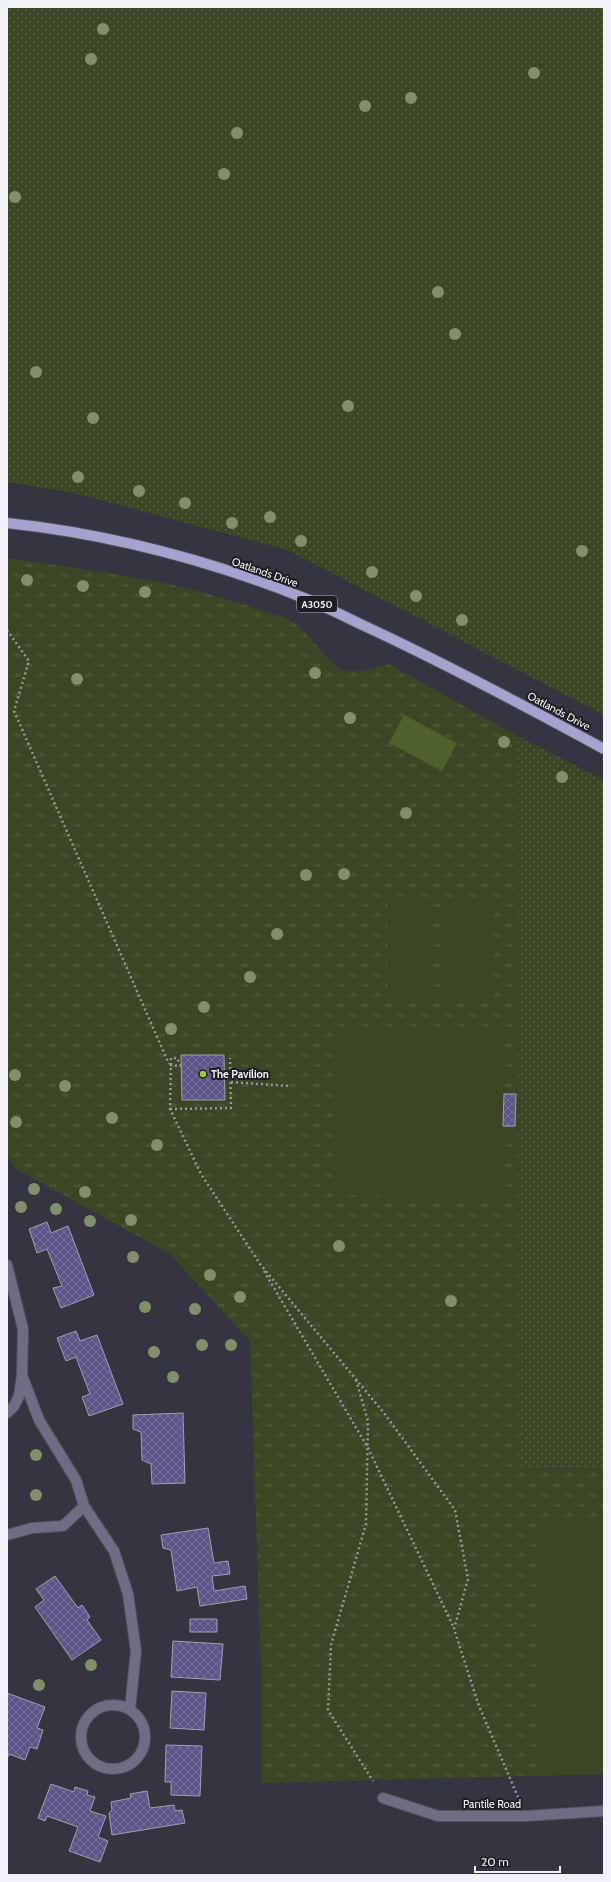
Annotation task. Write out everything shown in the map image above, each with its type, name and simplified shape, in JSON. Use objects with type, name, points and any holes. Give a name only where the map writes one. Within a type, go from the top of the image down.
[{"type":"main road","name":"Oatlands Drive","points":[[7,523],[47,527],[147,547],[247,578],[304,598],[423,653],[604,749]]},
{"type":"street","points":[[7,1265],[23,1329],[22,1375],[19,1396],[14,1406],[7,1413]]},
{"type":"street","points":[[22,1375],[39,1420],[76,1480],[84,1506],[114,1550],[128,1594],[136,1651],[130,1709]]},
{"type":"street","points":[[7,1535],[32,1528],[63,1526],[84,1506]]},
{"type":"street","points":[[120,1705],[130,1709],[138,1716],[144,1725],[146,1736],[144,1746],[139,1756],[132,1763],[122,1768],[111,1769],[92,1761],[85,1752],[82,1742],[81,1732],[84,1722],[91,1713],[100,1707],[120,1705]]},
{"type":"street","name":"Pantile Road","points":[[383,1798],[438,1816],[526,1816],[604,1811]]},
{"type":"path","points":[[7,630],[29,661],[14,711],[170,1065]]},
{"type":"path","points":[[170,1065],[181,1066],[177,1058],[171,1058],[170,1065],[170,1109],[200,1174],[260,1264],[368,1448],[454,1629],[479,1706],[526,1816]]},
{"type":"path","points":[[170,1109],[231,1108],[230,1058]]},
{"type":"path","points":[[231,1082],[288,1086]]},
{"type":"path","points":[[260,1264],[384,1413],[455,1510],[468,1579],[454,1629]]},
{"type":"path","points":[[355,1378],[368,1421],[366,1524],[331,1645],[328,1710],[383,1798]]},
{"type":"green space","points":[[7,7],[604,7],[604,715],[288,550],[74,493],[7,482]]},
{"type":"green space","points":[[7,558],[98,571],[159,582],[219,597],[275,614],[298,626],[333,663],[344,671],[366,670],[389,664],[517,736],[521,1469],[604,1468],[604,1774],[261,1783],[261,1666],[250,1341],[170,1254],[16,1169],[7,1154]]},
{"type":"green space","points":[[517,736],[604,780],[604,1468],[521,1469]]},
{"type":"green space","points":[[388,896],[434,897],[433,997],[387,997]]},
{"type":"green space","points":[[446,897],[492,898],[491,998],[445,997]]},
{"type":"green space","points":[[335,1029],[501,1030],[502,1200],[332,1194]]},
{"type":"green space","points":[[604,1517],[604,1774],[541,1775],[542,1519]]},
{"type":"shaded area","points":[[404,715],[457,743],[442,771],[389,743]]},
{"type":"building","name":"The Pavilion","points":[[181,1055],[224,1055],[225,1100],[182,1100]]},
{"type":"building","points":[[504,1094],[516,1094],[515,1126],[503,1126]]},
{"type":"building","points":[[47,1222],[51,1233],[68,1226],[94,1295],[61,1308],[53,1288],[62,1286],[47,1249],[37,1253],[29,1229]]},
{"type":"building","points":[[76,1331],[80,1341],[97,1335],[123,1404],[89,1416],[82,1397],[90,1394],[76,1357],[66,1361],[57,1338]]},
{"type":"building","points":[[183,1413],[185,1483],[152,1484],[151,1464],[142,1460],[141,1432],[133,1429],[133,1415]]},
{"type":"building","points":[[208,1528],[214,1563],[228,1561],[230,1574],[212,1576],[214,1591],[245,1586],[247,1599],[200,1606],[197,1587],[177,1591],[171,1550],[163,1548],[161,1535]]},
{"type":"building","points":[[55,1576],[78,1608],[82,1605],[90,1617],[87,1620],[101,1640],[72,1660],[35,1607],[44,1600],[36,1589]]},
{"type":"building","points":[[190,1619],[217,1619],[217,1632],[190,1632]]},
{"type":"building","points":[[173,1641],[223,1644],[220,1680],[171,1677]]},
{"type":"building","points":[[172,1691],[206,1693],[204,1730],[170,1728]]},
{"type":"building","points":[[7,1693],[45,1707],[37,1728],[43,1730],[37,1749],[30,1747],[25,1760],[9,1754],[7,1759]]},
{"type":"building","points":[[166,1745],[202,1746],[200,1796],[171,1795],[171,1782],[165,1782]]},
{"type":"building","points":[[51,1784],[74,1792],[75,1787],[88,1791],[87,1795],[95,1797],[90,1811],[106,1816],[98,1837],[108,1841],[100,1862],[69,1851],[78,1827],[47,1816],[45,1821],[38,1818]]},
{"type":"building","points":[[147,1791],[150,1808],[174,1805],[175,1811],[182,1810],[185,1823],[112,1835],[109,1813],[112,1810],[111,1802],[131,1798],[130,1794]]},
{"type":"place","name":"The Pavilion","points":[[203,1074]]}]
